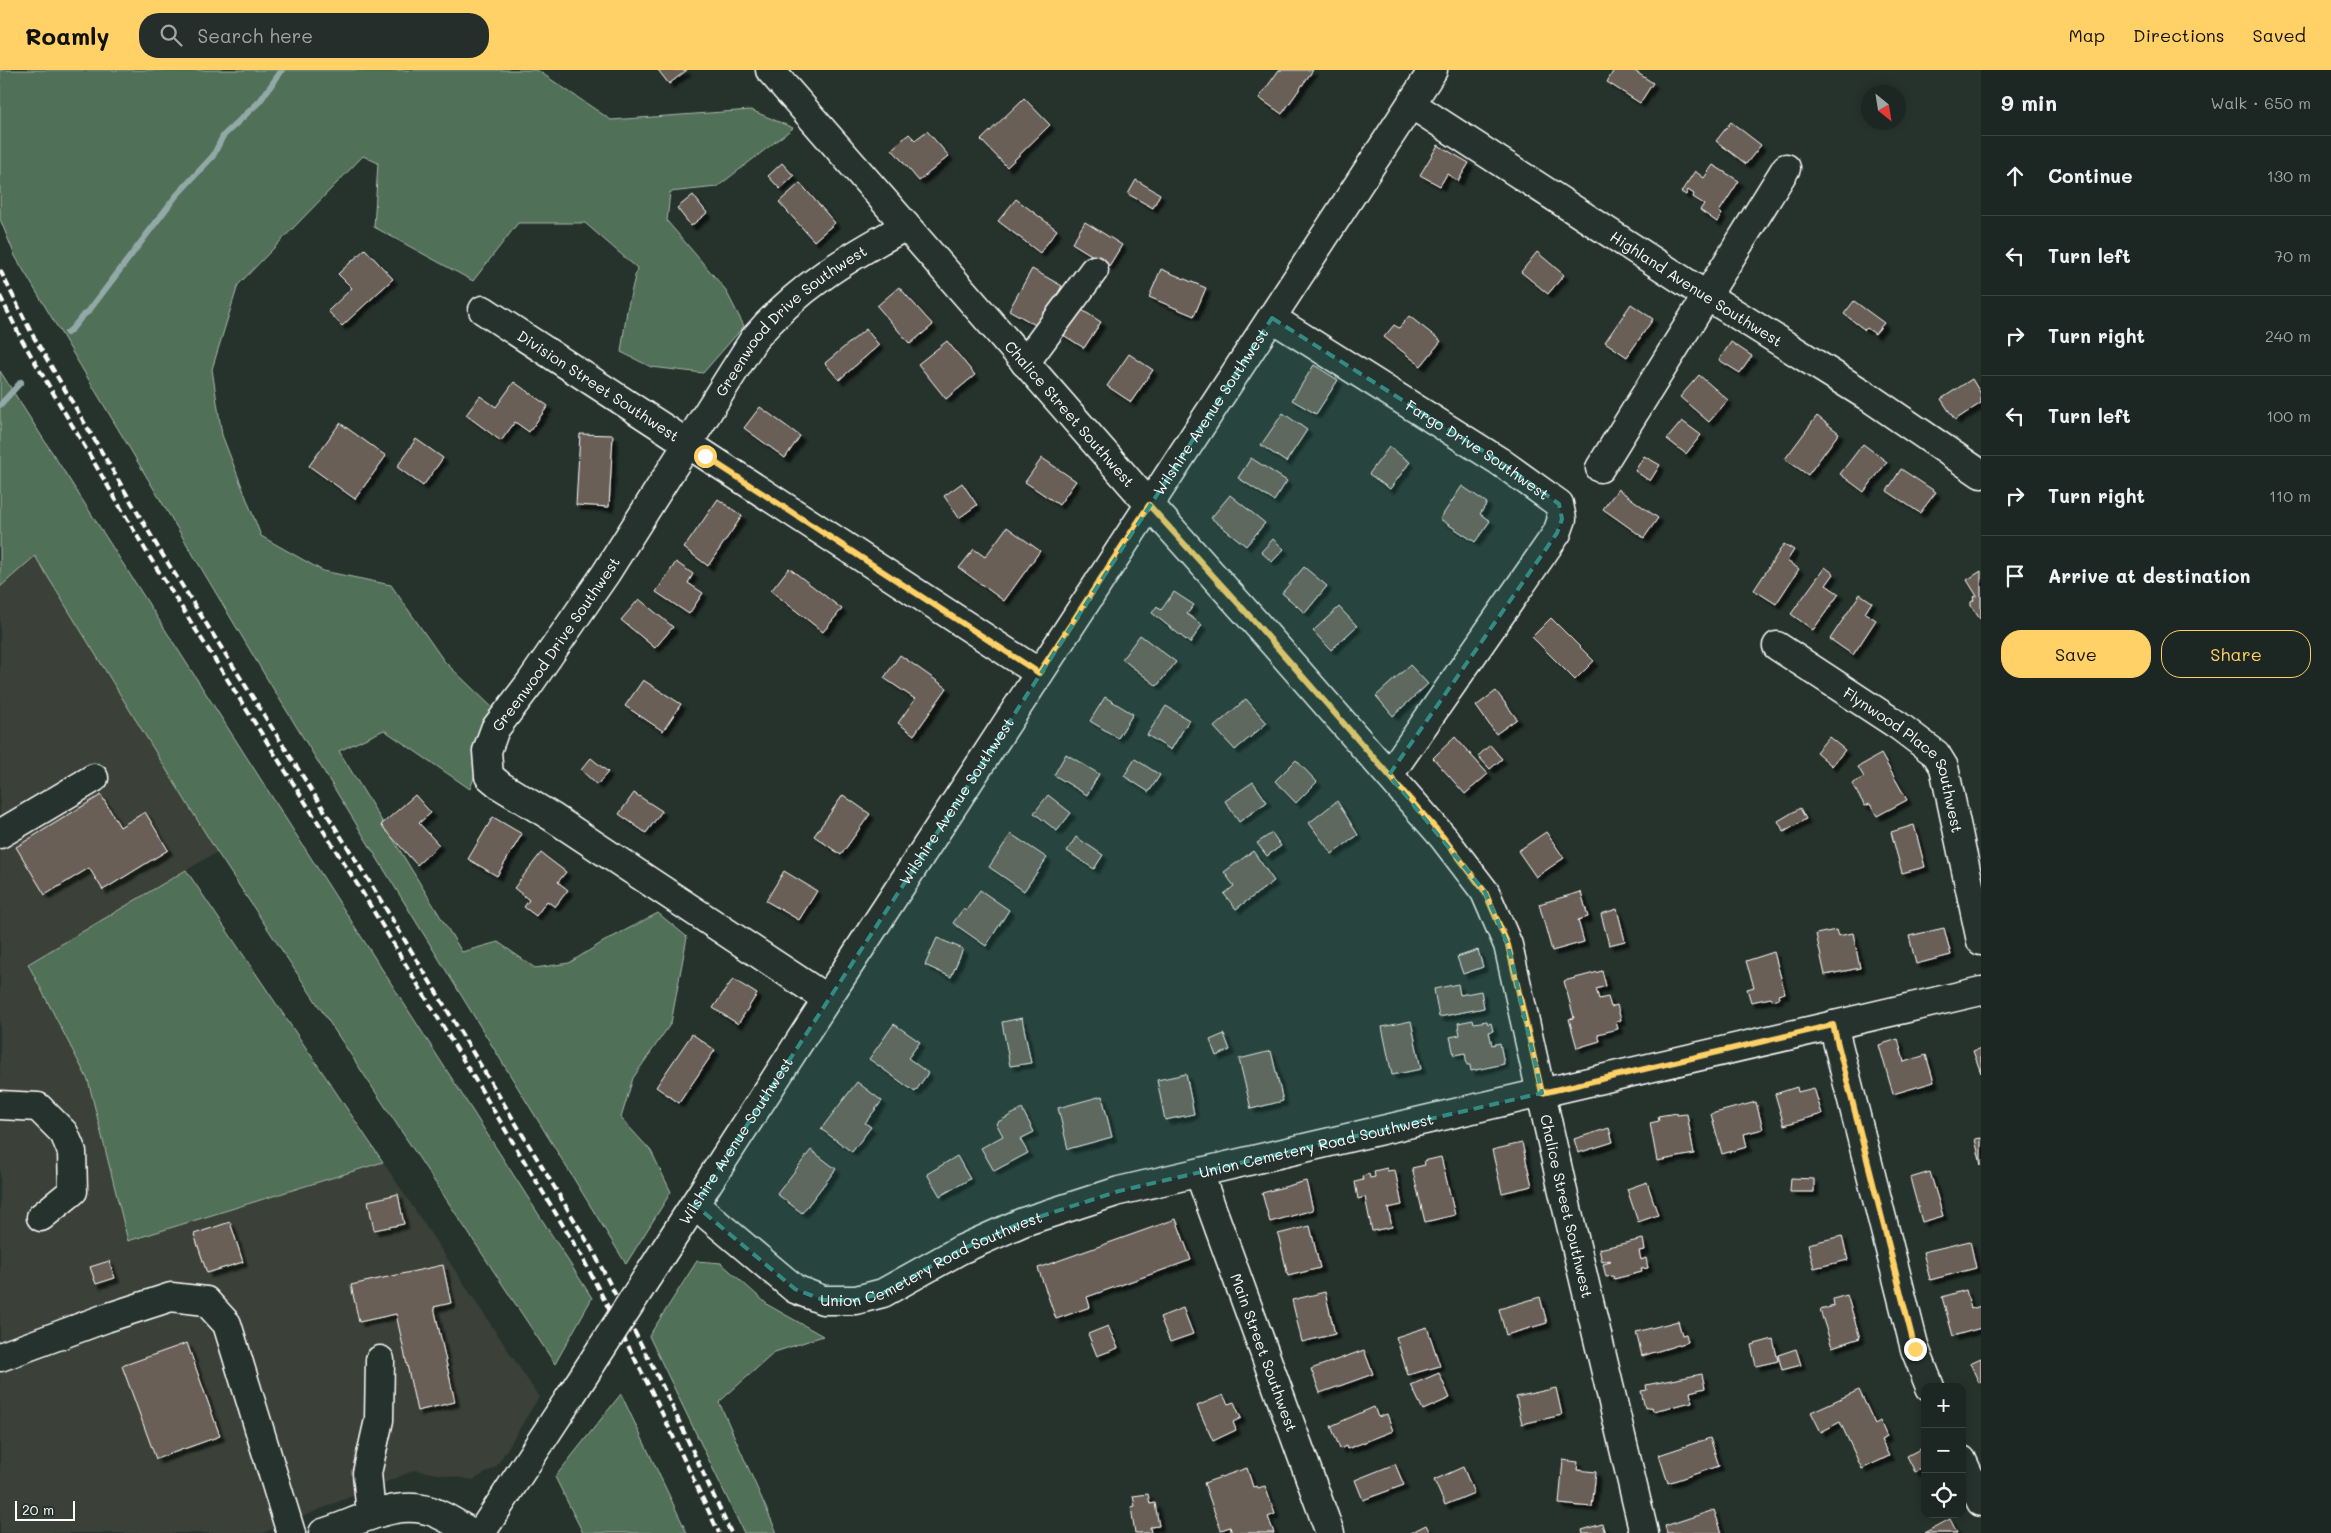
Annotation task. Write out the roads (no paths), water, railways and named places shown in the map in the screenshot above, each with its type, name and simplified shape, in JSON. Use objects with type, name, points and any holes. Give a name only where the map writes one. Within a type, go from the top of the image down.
[{"type":"street","name":"Chalice Street Southwest","points":[[770,70],[1149,505],[1443,837],[1485,892],[1500,921],[1508,945],[1563,1192],[1644,1533]]},
{"type":"street","name":"Wilshire Avenue Southwest","points":[[481,1533],[1433,70]]},
{"type":"street","name":"Highland Avenue Southwest","points":[[1411,104],[1707,296],[1867,396],[1981,474]]},
{"type":"street","points":[[1600,468],[1786,168]]},
{"type":"street","name":"Greenwood Drive Southwest","points":[[827,999],[552,817],[500,786],[489,776],[487,750],[495,729],[530,683],[606,573],[754,339],[776,313],[814,280],[863,249],[906,226]]},
{"type":"street","points":[[1025,363],[1094,270]]},
{"type":"street","name":"Division Street Southwest","points":[[483,310],[1039,673]]},
{"type":"street","name":"Fargo Drive Southwest","points":[[1272,318],[1498,461],[1559,504],[1562,519],[1557,533],[1389,775]]},
{"type":"street","name":"Flynwood Place Southwest","points":[[1777,646],[1899,726],[1936,754],[1944,767],[1981,941]]},
{"type":"street","points":[[0,834],[94,778]]},
{"type":"street","name":"Union Cemetery Road Southwest","points":[[695,1205],[794,1289],[823,1300],[856,1300],[884,1293],[960,1250],[1023,1222],[1119,1191],[1981,991]]},
{"type":"street","points":[[1833,1025],[1915,1349],[1928,1383]]},
{"type":"street","points":[[0,1105],[38,1107],[64,1133],[72,1152],[73,1191],[41,1217]]},
{"type":"street","name":"Main Street Southwest","points":[[1199,1173],[1330,1533]]},
{"type":"street","points":[[0,1357],[170,1297],[206,1301],[228,1324],[292,1533]]},
{"type":"street","points":[[372,1515],[367,1473],[379,1420],[380,1360]]},
{"type":"street","points":[[1966,1469],[1981,1502]]},
{"type":"street","points":[[323,1533],[372,1515],[398,1509],[417,1508],[438,1513],[472,1533]]},
{"type":"waterway","points":[[67,333],[88,312],[176,196],[213,156],[223,136],[260,101],[282,70]]},
{"type":"waterway","points":[[0,405],[21,382]]},
{"type":"railway","points":[[0,270],[32,334],[159,549],[369,881],[593,1251],[663,1387],[731,1533]]},
{"type":"railway","points":[[0,296],[22,340],[149,556],[359,887],[582,1257],[652,1392],[719,1533]]}]
